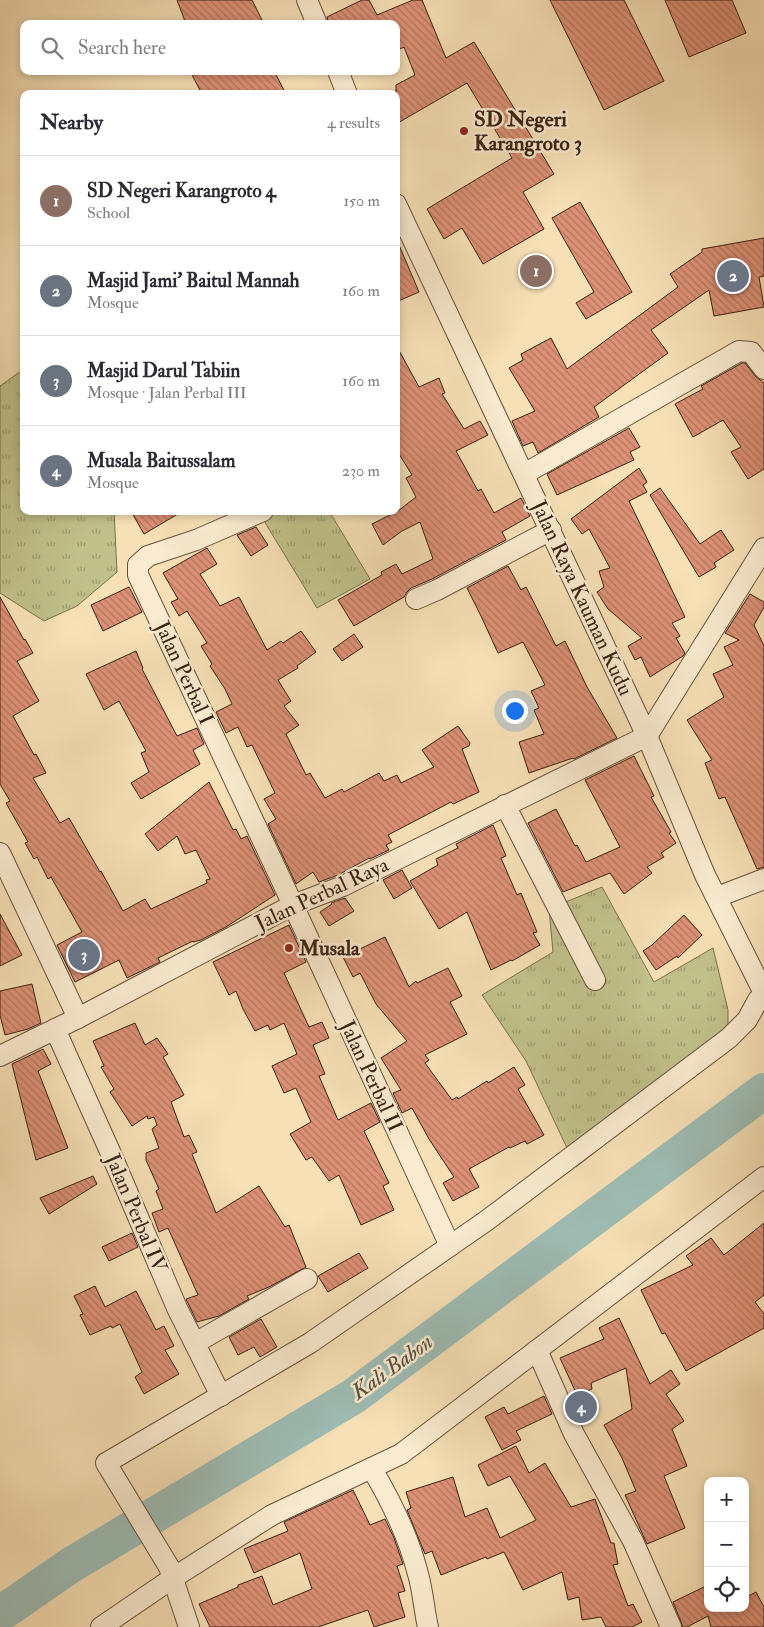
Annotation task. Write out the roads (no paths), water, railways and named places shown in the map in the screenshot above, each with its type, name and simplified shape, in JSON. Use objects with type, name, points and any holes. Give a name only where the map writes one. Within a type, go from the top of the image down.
[{"type":"street","points":[[307,0],[315,20]]},
{"type":"street","points":[[340,75],[345,90]]},
{"type":"street","name":"Jalan Raya Kauman Kudu","points":[[400,212],[647,736],[705,875],[764,994]]},
{"type":"street","points":[[524,474],[739,351],[751,352],[764,369]]},
{"type":"street","name":"Jalan Perbal I","points":[[254,515],[196,540],[148,556],[138,564],[137,571],[292,905]]},
{"type":"street","points":[[416,599],[437,590],[551,530]]},
{"type":"street","points":[[647,736],[764,548]]},
{"type":"street","name":"Jalan Perbal Raya","points":[[0,1056],[78,1018],[292,905],[343,886],[647,736]]},
{"type":"street","points":[[505,805],[595,980]]},
{"type":"street","points":[[0,852],[78,1018]]},
{"type":"street","points":[[717,897],[764,879]]},
{"type":"street","name":"Jalan Perbal II","points":[[292,905],[450,1246]]},
{"type":"street","points":[[189,1627],[171,1572],[106,1463],[310,1343],[450,1246],[729,1038],[747,1020],[758,1000],[764,994]]},
{"type":"street","name":"Jalan Perbal IV","points":[[55,1029],[177,1308],[221,1396]]},
{"type":"street","points":[[101,1627],[171,1572],[272,1515],[372,1469],[408,1449],[764,1177]]},
{"type":"street","points":[[195,1343],[308,1279]]},
{"type":"street","points":[[537,1350],[574,1434],[633,1541],[671,1627]]},
{"type":"street","points":[[372,1469],[384,1490],[412,1555],[419,1575],[428,1627]]},
{"type":"waterway","name":"Kali Babon","points":[[0,1614],[71,1565],[354,1396],[764,1091]]},
{"type":"place","name":"SD Negeri Karangroto 3","points":[[464,131]]},
{"type":"place","name":"SD Negeri Karangroto 4","points":[[536,271]]},
{"type":"place","name":"Masjid Jami' Baitul Mannah","points":[[733,276]]},
{"type":"place","name":"Musala","points":[[289,948]]},
{"type":"place","name":"Masjid Darul Tabiin","points":[[84,955]]},
{"type":"place","name":"Musala Baitussalam","points":[[581,1407]]}]
